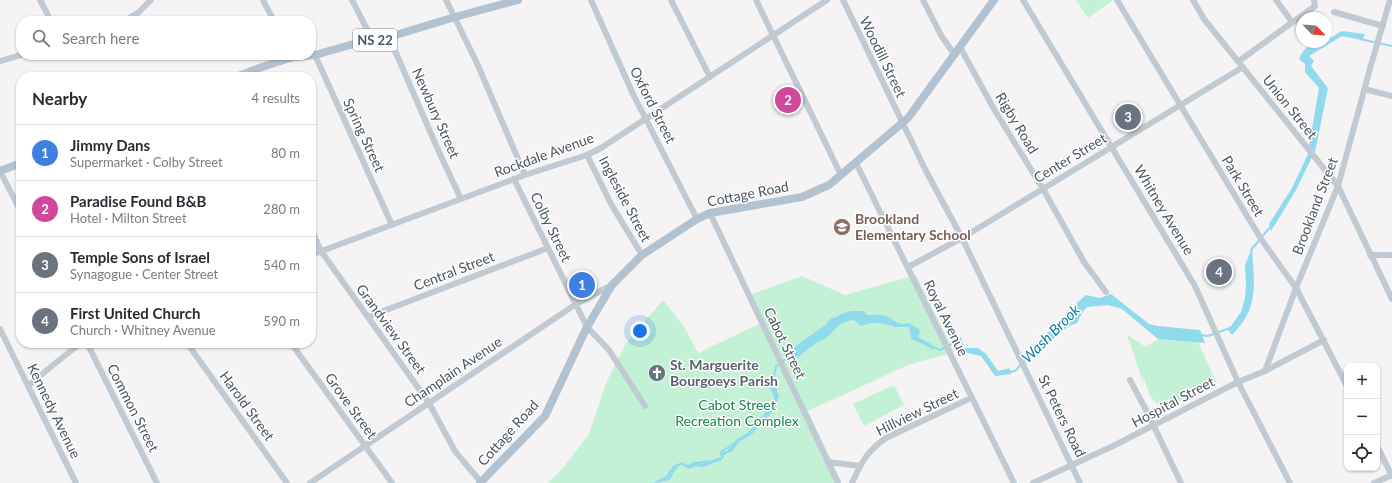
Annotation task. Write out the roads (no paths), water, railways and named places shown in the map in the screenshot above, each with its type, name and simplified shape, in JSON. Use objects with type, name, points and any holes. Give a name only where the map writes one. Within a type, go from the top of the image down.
[{"type":"main road","name":"NS 22","points":[[316,55],[350,45],[389,37],[518,0]]},
{"type":"main road","name":"Cottage Road","points":[[481,482],[545,416],[587,327],[612,284],[642,255],[697,219],[710,213],[802,197],[829,185],[902,124],[918,107],[994,0]]},
{"type":"main road","name":"NS 22","points":[[250,72],[282,60]]},
{"type":"main road","points":[[0,171],[16,165]]},
{"type":"street","points":[[40,0],[48,16]]},
{"type":"street","points":[[132,16],[139,12],[151,0]]},
{"type":"street","points":[[263,0],[271,16]]},
{"type":"street","points":[[352,0],[373,41]]},
{"type":"street","name":"Colby Street","points":[[446,0],[476,61],[525,174]]},
{"type":"street","name":"Oxford Street","points":[[591,0],[625,77],[697,219]]},
{"type":"street","points":[[671,0],[710,77]]},
{"type":"street","points":[[756,0],[841,175]]},
{"type":"street","name":"Rockdale Avenue","points":[[316,253],[525,174],[601,148],[646,120],[827,0]]},
{"type":"street","name":"Woodill Street","points":[[843,0],[902,124]]},
{"type":"street","points":[[923,0],[942,37],[955,55]]},
{"type":"street","name":"Whitney Avenue","points":[[1023,0],[1195,286],[1238,382],[1290,483]]},
{"type":"street","name":"Park Street","points":[[1117,0],[1261,239],[1296,288],[1344,380]]},
{"type":"street","name":"Union Street","points":[[1193,0],[1202,15],[1338,186],[1392,299]]},
{"type":"street","points":[[1276,0],[1292,22]]},
{"type":"street","name":"Brookland Street","points":[[1265,371],[1296,288],[1338,186],[1390,0]]},
{"type":"street","points":[[1239,61],[1292,22],[1314,3]]},
{"type":"street","points":[[1334,12],[1382,26]]},
{"type":"street","name":"Newbury Street","points":[[389,37],[439,152],[461,198]]},
{"type":"street","name":"Rigby Road","points":[[960,47],[994,109],[1043,189],[1084,262],[1106,292]]},
{"type":"street","points":[[0,61],[16,56]]},
{"type":"street","name":"Spring Street","points":[[316,57],[392,225]]},
{"type":"street","name":"Center Street","points":[[908,267],[962,238],[1243,67]]},
{"type":"street","points":[[1364,89],[1392,96]]},
{"type":"street","name":"St Peters Road","points":[[902,124],[962,238],[1080,483]]},
{"type":"street","name":"Ingleside Street","points":[[587,154],[611,204],[642,255]]},
{"type":"street","name":"Royal Avenue","points":[[856,163],[1014,483]]},
{"type":"street","points":[[0,171],[16,202]]},
{"type":"street","name":"Colby Street","points":[[514,179],[587,327],[609,350],[645,406]]},
{"type":"street","name":"Cabot Street","points":[[710,213],[838,483]]},
{"type":"street","name":"Grandview Street","points":[[316,240],[321,251],[429,403],[450,442],[463,461],[481,482]]},
{"type":"street","name":"Central Street","points":[[368,317],[548,248]]},
{"type":"street","points":[[1370,255],[1392,255]]},
{"type":"street","name":"Champlain Avenue","points":[[310,483],[576,304],[612,284]]},
{"type":"street","name":"Kennedy Avenue","points":[[0,329],[76,483]]},
{"type":"street","name":"Hospital Street","points":[[1033,483],[1154,426],[1238,382],[1265,371],[1324,340]]},
{"type":"street","points":[[28,386],[75,348]]},
{"type":"street","name":"Common Street","points":[[90,348],[157,483]]},
{"type":"street","name":"Harold Street","points":[[191,348],[287,483]]},
{"type":"street","name":"Grove Street","points":[[295,348],[392,483]]},
{"type":"street","points":[[1130,380],[1181,483]]},
{"type":"street","name":"Hillview Street","points":[[852,483],[870,450],[886,438],[971,398]]},
{"type":"street","points":[[1374,483],[1392,475],[1380,452]]},
{"type":"street","points":[[828,462],[860,466]]},
{"type":"water","points":[[1342,31],[1365,34],[1362,40],[1342,36],[1332,42],[1332,39]]},
{"type":"water","points":[[1307,48],[1322,48],[1309,56],[1314,61],[1311,66],[1328,88],[1315,152],[1309,146],[1319,88],[1305,72],[1305,64],[1299,59]]},
{"type":"water","points":[[1309,152],[1312,157],[1296,190],[1271,231],[1269,224],[1292,188]]},
{"type":"water","points":[[1252,248],[1254,283],[1252,301],[1246,317],[1232,335],[1228,330],[1241,312],[1245,298],[1245,265]]},
{"type":"water","points":[[1111,294],[1149,324],[1200,330],[1205,343],[1158,339],[1122,309],[1108,305],[1087,307],[1077,323],[1067,327],[1035,356],[1031,348],[1067,315],[1086,295],[1100,298]]},
{"type":"water","points":[[851,311],[864,311],[867,315],[884,315],[901,324],[909,323],[920,330],[918,337],[931,344],[934,350],[912,338],[910,326],[893,326],[880,323],[870,323],[861,326],[854,320],[847,321],[839,325],[830,335],[816,343],[795,359],[790,350],[841,314]]},
{"type":"water","points":[[961,337],[964,348],[978,348],[986,354],[998,371],[1009,368],[1012,374],[995,376],[981,356],[963,352],[956,339]]},
{"type":"water","points":[[769,374],[773,379],[779,396],[775,409],[751,435],[740,441],[731,452],[725,454],[722,460],[703,467],[696,466],[689,469],[682,465],[674,468],[664,481],[653,483],[666,476],[673,466],[682,462],[688,465],[695,461],[701,464],[721,457],[721,452],[727,451],[737,439],[746,434],[766,411],[771,408],[775,399],[770,388]]},
{"type":"waterway","name":"Wash Brook","points":[[1360,39],[1392,46]]},
{"type":"waterway","name":"Wash Brook","points":[[1251,250],[1271,226]]},
{"type":"waterway","name":"Wash Brook","points":[[827,324],[832,319],[836,318]]},
{"type":"waterway","name":"Wash Brook","points":[[894,326],[910,326],[912,338],[921,342]]},
{"type":"waterway","name":"Wash Brook","points":[[1200,335],[1208,336],[1230,328]]},
{"type":"waterway","name":"Wash Brook","points":[[931,346],[940,350],[959,340]]},
{"type":"waterway","name":"Wash Brook","points":[[1009,372],[1015,371],[1033,351]]},
{"type":"waterway","name":"Wash Brook","points":[[783,361],[794,354]]},
{"type":"waterway","name":"Wash Brook","points":[[773,381],[776,366],[779,364]]},
{"type":"waterway","name":"Wash Brook","points":[[770,410],[775,398]]},
{"type":"waterway","name":"Wash Brook","points":[[721,455],[721,452],[735,443]]},
{"type":"waterway","name":"Wash Brook","points":[[697,463],[710,461]]},
{"type":"waterway","name":"Wash Brook","points":[[665,480],[669,479],[677,465]]},
{"type":"place","name":"Paradise Found B&B","points":[[788,100]]},
{"type":"place","name":"Temple Sons of Israel","points":[[1128,117]]},
{"type":"place","name":"Brookland Elementary School","points":[[842,227]]},
{"type":"place","name":"First United Church","points":[[1219,272]]},
{"type":"place","name":"Jimmy Dans","points":[[582,285]]},
{"type":"place","name":"St. Marguerite Bourgoeys Parish","points":[[657,373]]},
{"type":"park label","name":"Cabot Street Recreation Complex","points":[[737,414]]}]
